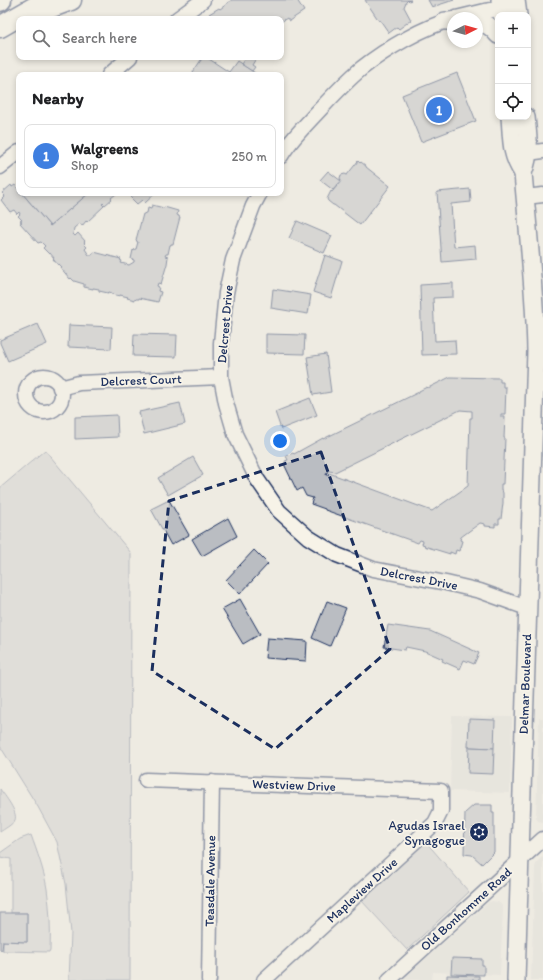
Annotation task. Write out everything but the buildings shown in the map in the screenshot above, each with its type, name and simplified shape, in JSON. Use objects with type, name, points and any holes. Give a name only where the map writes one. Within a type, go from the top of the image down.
[{"type":"highway","points":[[19,16],[47,0]]},
{"type":"highway","points":[[28,16],[71,0]]},
{"type":"highway","points":[[0,27],[16,18]]},
{"type":"highway","points":[[0,27],[16,21]]},
{"type":"main road","points":[[483,23],[495,32]]},
{"type":"main road","name":"Delmar Boulevard","points":[[510,120],[514,157],[523,173]]},
{"type":"main road","name":"Delmar Boulevard","points":[[516,980],[536,351],[534,290],[523,173],[526,163],[536,152],[527,120]]},
{"type":"street","points":[[182,16],[203,0]]},
{"type":"street","points":[[478,12],[509,8]]},
{"type":"street","points":[[284,152],[293,139],[328,101],[362,68],[381,54],[402,42],[437,24],[447,21]]},
{"type":"street","points":[[112,72],[126,60]]},
{"type":"street","points":[[0,167],[16,154]]},
{"type":"street","points":[[525,197],[543,195]]},
{"type":"street","name":"Delcrest Drive","points":[[258,196],[253,206],[233,260],[226,292],[221,343],[221,377],[226,403],[235,434],[257,479],[280,511],[308,537],[337,554],[373,570],[443,582],[480,591],[527,608]]},
{"type":"street","name":"Delcrest Court","points":[[60,388],[79,383],[221,377]]},
{"type":"street","name":"Westview Drive","points":[[146,780],[441,791]]},
{"type":"street","name":"Teasdale Avenue","points":[[209,980],[212,782]]},
{"type":"street","name":"Mapleview Drive","points":[[264,980],[435,823],[441,811],[441,791]]},
{"type":"street","name":"Old Bonhomme Road","points":[[389,980],[543,839]]},
{"type":"highlighted area","points":[[321,452],[390,649],[275,749],[152,671],[169,501]]},
{"type":"shaded area","points":[[45,450],[131,553],[130,980],[69,980],[71,933],[66,884],[57,842],[38,807],[0,746],[0,488]]},
{"type":"shaded area","points":[[452,716],[512,717],[510,793],[450,791]]},
{"type":"shaded area","points":[[539,718],[543,718],[543,822],[538,821],[536,818]]},
{"type":"shaded area","points":[[0,789],[15,813],[15,820],[12,824],[0,832]]},
{"type":"shaded area","points":[[31,835],[46,882],[50,920],[50,950],[49,952],[3,951],[3,941],[27,942],[27,913],[11,913],[11,859],[0,857],[0,853],[20,839]]},
{"type":"shaded area","points":[[426,842],[469,892],[407,950],[361,900]]},
{"type":"shaded area","points":[[543,856],[543,980],[531,980],[535,867],[537,862]]},
{"type":"shaded area","points":[[492,901],[501,904],[503,909],[500,975],[433,972],[432,980],[402,980],[489,902]]},
{"type":"place","name":"Walgreens","points":[[439,110]]},
{"type":"place","name":"Agudas Israel Synagogue","points":[[479,832]]}]
